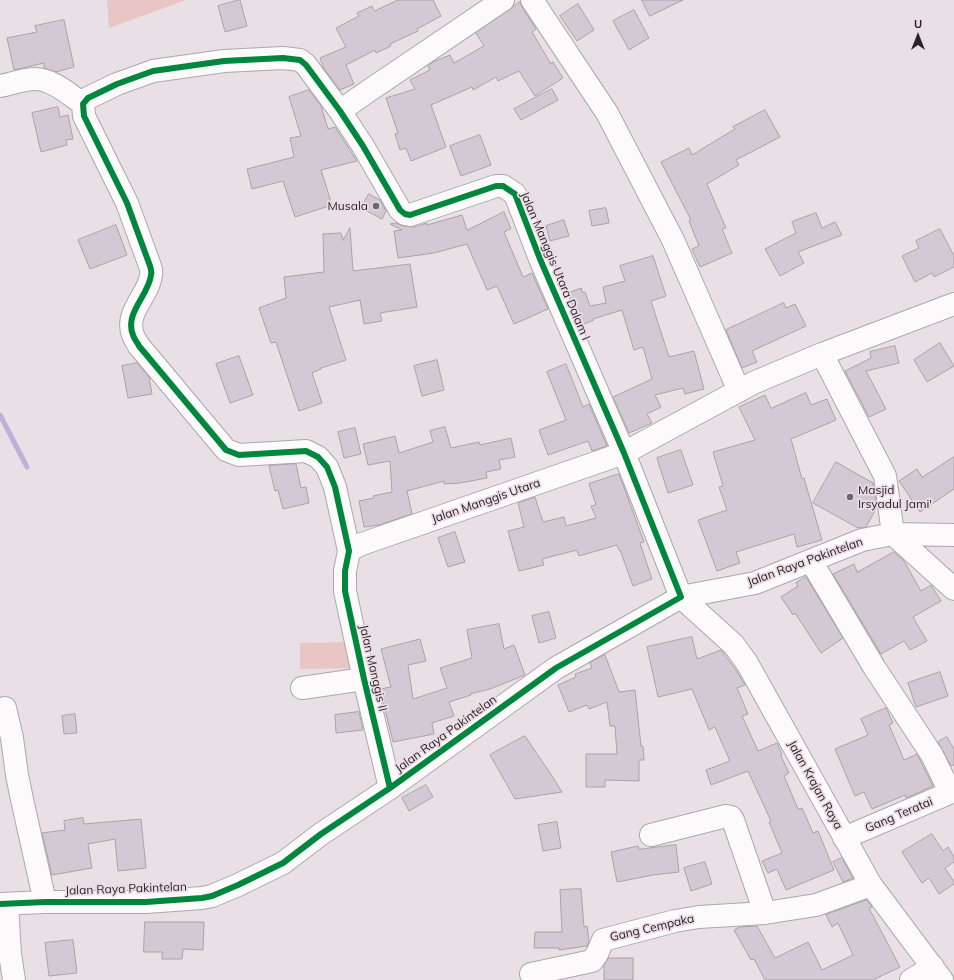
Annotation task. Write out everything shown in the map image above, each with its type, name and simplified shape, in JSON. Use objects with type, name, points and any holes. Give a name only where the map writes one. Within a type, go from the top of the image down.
[{"type":"street","points":[[532,0],[607,113],[673,240],[739,390]]},
{"type":"street","points":[[340,111],[496,2]]},
{"type":"street","name":"Jalan Manggis Utara Dalam I","points":[[83,104],[88,98],[117,84],[153,71],[224,61],[283,58],[300,60],[306,65],[340,111],[400,210],[405,214],[410,215],[496,186],[503,186],[515,194],[540,259],[624,453]]},
{"type":"street","points":[[0,86],[34,79],[40,80],[54,85],[83,104],[84,116],[127,203],[152,274],[150,284],[135,310],[131,324],[132,334],[139,346],[226,450],[239,455],[306,451],[318,457],[327,467],[335,487],[349,551]]},
{"type":"street","name":"Jalan Manggis Utara","points":[[349,551],[359,545],[624,453],[753,383],[822,354],[954,304]]},
{"type":"street","points":[[822,354],[886,476],[894,534],[954,589]]},
{"type":"street","points":[[624,453],[681,597]]},
{"type":"street","name":"Jalan Raya Pakintelan","points":[[4,904],[45,902],[146,902],[212,896],[283,863],[321,834],[390,788],[556,668],[681,597],[755,583],[862,540],[894,534],[954,535]]},
{"type":"street","name":"Jalan Manggis II","points":[[349,551],[345,571],[345,591],[390,788]]},
{"type":"street","points":[[811,561],[874,667],[932,755],[952,792]]},
{"type":"street","name":"Jalan Krajan Raya","points":[[681,597],[734,645],[747,663],[871,885],[938,973]]},
{"type":"street","points":[[302,688],[364,679]]},
{"type":"street","points":[[5,708],[12,738],[17,775],[45,902]]},
{"type":"street","name":"Gang Teratai","points":[[844,838],[952,792]]},
{"type":"street","points":[[651,835],[726,816],[730,817],[733,820],[765,913]]},
{"type":"street","name":"Gang Cempaka","points":[[531,974],[592,961],[603,940],[627,933],[675,921],[699,917],[765,913],[816,905],[871,885]]},
{"type":"street","points":[[4,904],[14,980]]},
{"type":"street","points":[[911,980],[938,973]]},
{"type":"shaded area","points":[[107,0],[186,0],[109,28]]},
{"type":"shaded area","points":[[350,642],[351,668],[300,669],[300,643]]},
{"type":"building","points":[[240,0],[247,26],[225,32],[218,6]]},
{"type":"building","points":[[398,0],[433,0],[441,16],[417,29],[418,31],[390,44],[391,46],[376,53],[375,50],[346,65],[354,84],[340,90],[324,69],[320,58],[346,47],[336,28],[359,16],[357,13],[372,6],[374,11]]},
{"type":"building","points":[[642,0],[683,0],[650,16]]},
{"type":"building","points":[[520,2],[536,29],[532,32],[551,64],[553,62],[563,78],[535,96],[519,71],[498,81],[496,77],[473,90],[472,87],[431,105],[446,147],[411,161],[406,148],[400,150],[395,134],[398,133],[386,98],[415,89],[410,80],[430,70],[428,66],[433,62],[450,55],[454,63],[484,46],[476,33]]},
{"type":"building","points":[[578,4],[594,30],[577,41],[560,16]]},
{"type":"building","points":[[634,10],[649,38],[629,50],[613,21]]},
{"type":"building","points":[[64,20],[74,67],[56,72],[44,68],[44,63],[14,70],[7,38],[37,32],[35,26]]},
{"type":"building","points":[[552,89],[558,100],[521,120],[514,109]]},
{"type":"building","points":[[309,90],[321,106],[328,129],[335,127],[357,161],[321,170],[332,205],[295,217],[283,181],[252,189],[247,169],[294,157],[290,138],[301,136],[289,97]]},
{"type":"building","points":[[58,107],[60,117],[68,115],[73,139],[66,140],[67,145],[41,152],[32,113]]},
{"type":"building","points":[[765,110],[780,137],[736,160],[739,165],[707,184],[726,228],[722,229],[732,253],[700,267],[692,249],[699,246],[689,221],[691,220],[661,162],[689,148],[692,155],[735,129],[733,127]]},
{"type":"building","points":[[480,135],[491,165],[461,176],[450,146]]},
{"type":"building","name":"Musala","points":[[369,194],[380,200],[386,211],[382,219],[361,208]]},
{"type":"building","points":[[606,208],[609,223],[592,226],[589,211]]},
{"type":"building","points":[[504,212],[511,229],[504,232],[523,277],[532,273],[548,309],[514,324],[497,286],[487,290],[467,244],[434,253],[398,258],[394,231],[402,230],[390,224],[396,223],[403,226],[414,227],[427,223],[427,225],[462,215],[467,230]]},
{"type":"building","points":[[816,213],[822,228],[835,222],[842,235],[798,252],[804,263],[780,276],[765,249],[796,233],[792,222]]},
{"type":"building","points":[[564,220],[569,236],[550,241],[546,226]]},
{"type":"building","points":[[116,225],[127,255],[90,269],[78,240]]},
{"type":"building","points":[[350,228],[353,271],[410,264],[417,307],[380,313],[382,321],[364,324],[360,300],[329,307],[346,360],[321,368],[312,373],[322,403],[299,411],[276,342],[271,343],[259,308],[286,298],[284,277],[324,272],[323,234],[341,233],[343,240]]},
{"type":"building","points":[[940,229],[954,256],[954,267],[934,277],[932,273],[915,282],[902,256],[919,248],[916,241]]},
{"type":"building","points":[[653,256],[666,296],[651,301],[669,357],[694,351],[704,389],[685,394],[683,388],[655,395],[661,407],[647,414],[652,423],[629,433],[613,397],[652,379],[643,347],[634,350],[622,310],[593,319],[594,320],[582,325],[568,293],[581,288],[583,293],[585,292],[590,306],[606,303],[603,287],[625,281],[620,266]]},
{"type":"building","points":[[784,303],[786,308],[795,304],[806,326],[752,351],[757,362],[742,368],[726,330]]},
{"type":"building","points":[[940,343],[954,366],[927,382],[914,360]]},
{"type":"building","points":[[895,346],[899,363],[866,371],[886,409],[869,417],[845,371],[871,358],[870,352]]},
{"type":"building","points":[[239,356],[253,395],[230,403],[216,364]]},
{"type":"building","points":[[437,360],[444,390],[422,396],[414,366]]},
{"type":"building","points":[[137,363],[149,377],[152,394],[128,398],[122,366]]},
{"type":"building","points":[[566,364],[583,407],[589,404],[607,446],[592,451],[588,441],[548,455],[539,430],[566,420],[547,372]]},
{"type":"building","points":[[806,393],[811,405],[827,399],[836,420],[791,439],[802,479],[804,478],[822,540],[797,547],[794,534],[736,552],[740,563],[717,571],[698,520],[727,510],[719,487],[723,486],[713,452],[755,440],[739,407],[765,395],[771,408]]},
{"type":"building","points":[[445,427],[451,448],[479,442],[480,445],[511,438],[515,457],[499,460],[501,469],[486,472],[487,478],[460,483],[444,484],[444,481],[407,491],[412,514],[379,525],[364,527],[359,501],[392,492],[390,461],[368,465],[363,444],[395,436],[399,453],[433,442],[430,431]]},
{"type":"building","points":[[355,428],[361,454],[344,458],[338,432]]},
{"type":"building","points":[[681,450],[693,485],[668,493],[657,458]]},
{"type":"building","points":[[954,457],[954,489],[920,512],[899,481],[917,469],[922,477]]},
{"type":"building","name":"Masjid Irsyadul Jami'","points":[[836,462],[873,483],[877,507],[866,527],[858,528],[813,503]]},
{"type":"building","points":[[296,464],[301,488],[306,487],[309,503],[283,509],[278,490],[275,491],[269,466]]},
{"type":"building","points":[[619,474],[644,542],[640,543],[652,579],[633,586],[617,545],[579,556],[577,550],[542,559],[544,565],[519,571],[508,531],[524,527],[518,503],[535,497],[543,522],[564,517],[566,526],[596,518],[591,506],[596,505],[589,484]]},
{"type":"building","points":[[455,532],[465,562],[448,567],[438,538]]},
{"type":"building","points":[[894,552],[904,561],[921,591],[931,585],[941,601],[913,617],[927,641],[910,650],[904,641],[881,654],[833,574],[854,564],[857,572]]},
{"type":"building","points":[[806,577],[843,638],[821,653],[795,613],[793,615],[781,597],[798,586],[796,583]]},
{"type":"building","points":[[549,612],[556,638],[539,643],[532,616]]},
{"type":"building","points":[[499,624],[504,649],[514,645],[525,675],[490,689],[470,694],[471,695],[449,702],[454,716],[432,723],[434,734],[393,742],[380,689],[391,687],[381,649],[420,639],[426,661],[408,665],[413,699],[447,688],[440,668],[472,658],[467,630]]},
{"type":"building","points":[[692,637],[697,659],[721,650],[736,670],[745,685],[737,688],[748,714],[742,716],[758,751],[777,743],[789,773],[784,776],[798,809],[802,808],[813,833],[818,831],[834,870],[786,890],[777,869],[768,873],[762,861],[782,853],[769,822],[771,821],[748,771],[711,785],[706,770],[730,761],[715,727],[709,730],[692,689],[658,697],[647,647]]},
{"type":"building","points":[[605,655],[619,692],[635,690],[644,760],[639,760],[639,781],[605,780],[605,787],[586,787],[586,754],[617,754],[615,726],[610,726],[607,702],[589,709],[587,705],[569,712],[558,685],[576,677],[575,674],[592,668],[590,663]]},
{"type":"building","points":[[940,672],[948,696],[916,707],[908,683]]},
{"type":"building","points":[[886,708],[893,723],[889,725],[904,760],[917,754],[933,786],[906,798],[905,795],[872,809],[864,792],[855,796],[835,749],[868,735],[861,719]]},
{"type":"building","points":[[359,712],[363,730],[336,733],[335,715]]},
{"type":"building","points":[[75,714],[77,733],[64,734],[62,716]]},
{"type":"building","points":[[525,736],[562,792],[515,799],[490,755]]},
{"type":"building","points":[[947,737],[954,749],[954,765],[951,766],[938,742]]},
{"type":"building","points":[[426,785],[433,797],[409,811],[402,798]]},
{"type":"building","points":[[83,818],[84,824],[141,819],[146,868],[118,871],[115,839],[88,844],[92,868],[52,875],[42,833],[65,830],[64,821]]},
{"type":"building","points":[[557,822],[561,848],[543,851],[538,825]]},
{"type":"building","points":[[932,834],[943,851],[948,847],[954,857],[954,862],[945,868],[954,884],[939,894],[929,878],[922,883],[902,852]]},
{"type":"building","points":[[676,845],[679,872],[617,882],[611,852],[638,846],[639,849]]},
{"type":"building","points":[[842,858],[853,878],[843,882],[833,862]]},
{"type":"building","points":[[705,862],[712,884],[691,891],[684,868]]},
{"type":"building","points":[[581,889],[584,927],[587,926],[589,941],[587,946],[559,950],[559,948],[534,948],[535,932],[562,932],[560,890]]},
{"type":"building","points":[[867,900],[872,907],[869,908],[900,967],[873,980],[765,980],[754,959],[751,960],[734,930],[739,927],[757,926],[775,958],[808,942],[822,970],[853,955],[838,923],[832,927],[826,915]]},
{"type":"building","points":[[145,922],[204,922],[203,950],[183,949],[182,959],[162,959],[162,952],[144,952]]},
{"type":"building","points":[[73,940],[77,973],[49,976],[45,943]]},
{"type":"building","points":[[609,958],[633,958],[633,980],[604,980],[604,965]]},
{"type":"waterway","points":[[0,415],[27,467]]},
{"type":"cycle path","points":[[0,904],[45,902],[146,902],[202,898],[212,896],[238,885],[283,863],[321,834],[390,788],[556,668],[681,597],[624,453],[540,259],[515,194],[503,186],[496,186],[410,215],[405,214],[400,210],[363,146],[340,111],[306,65],[300,60],[283,58],[224,61],[153,71],[117,84],[88,98],[83,104],[84,116],[127,203],[151,269],[146,290],[134,312],[132,319],[131,327],[133,336],[139,346],[226,450],[239,455],[306,451],[318,457],[327,467],[335,487],[349,551],[345,571],[345,591],[390,788]]},
{"type":"place","name":"Musala","points":[[376,206]]},
{"type":"place","name":"Masjid Irsyadul Jami'","points":[[850,497]]}]
